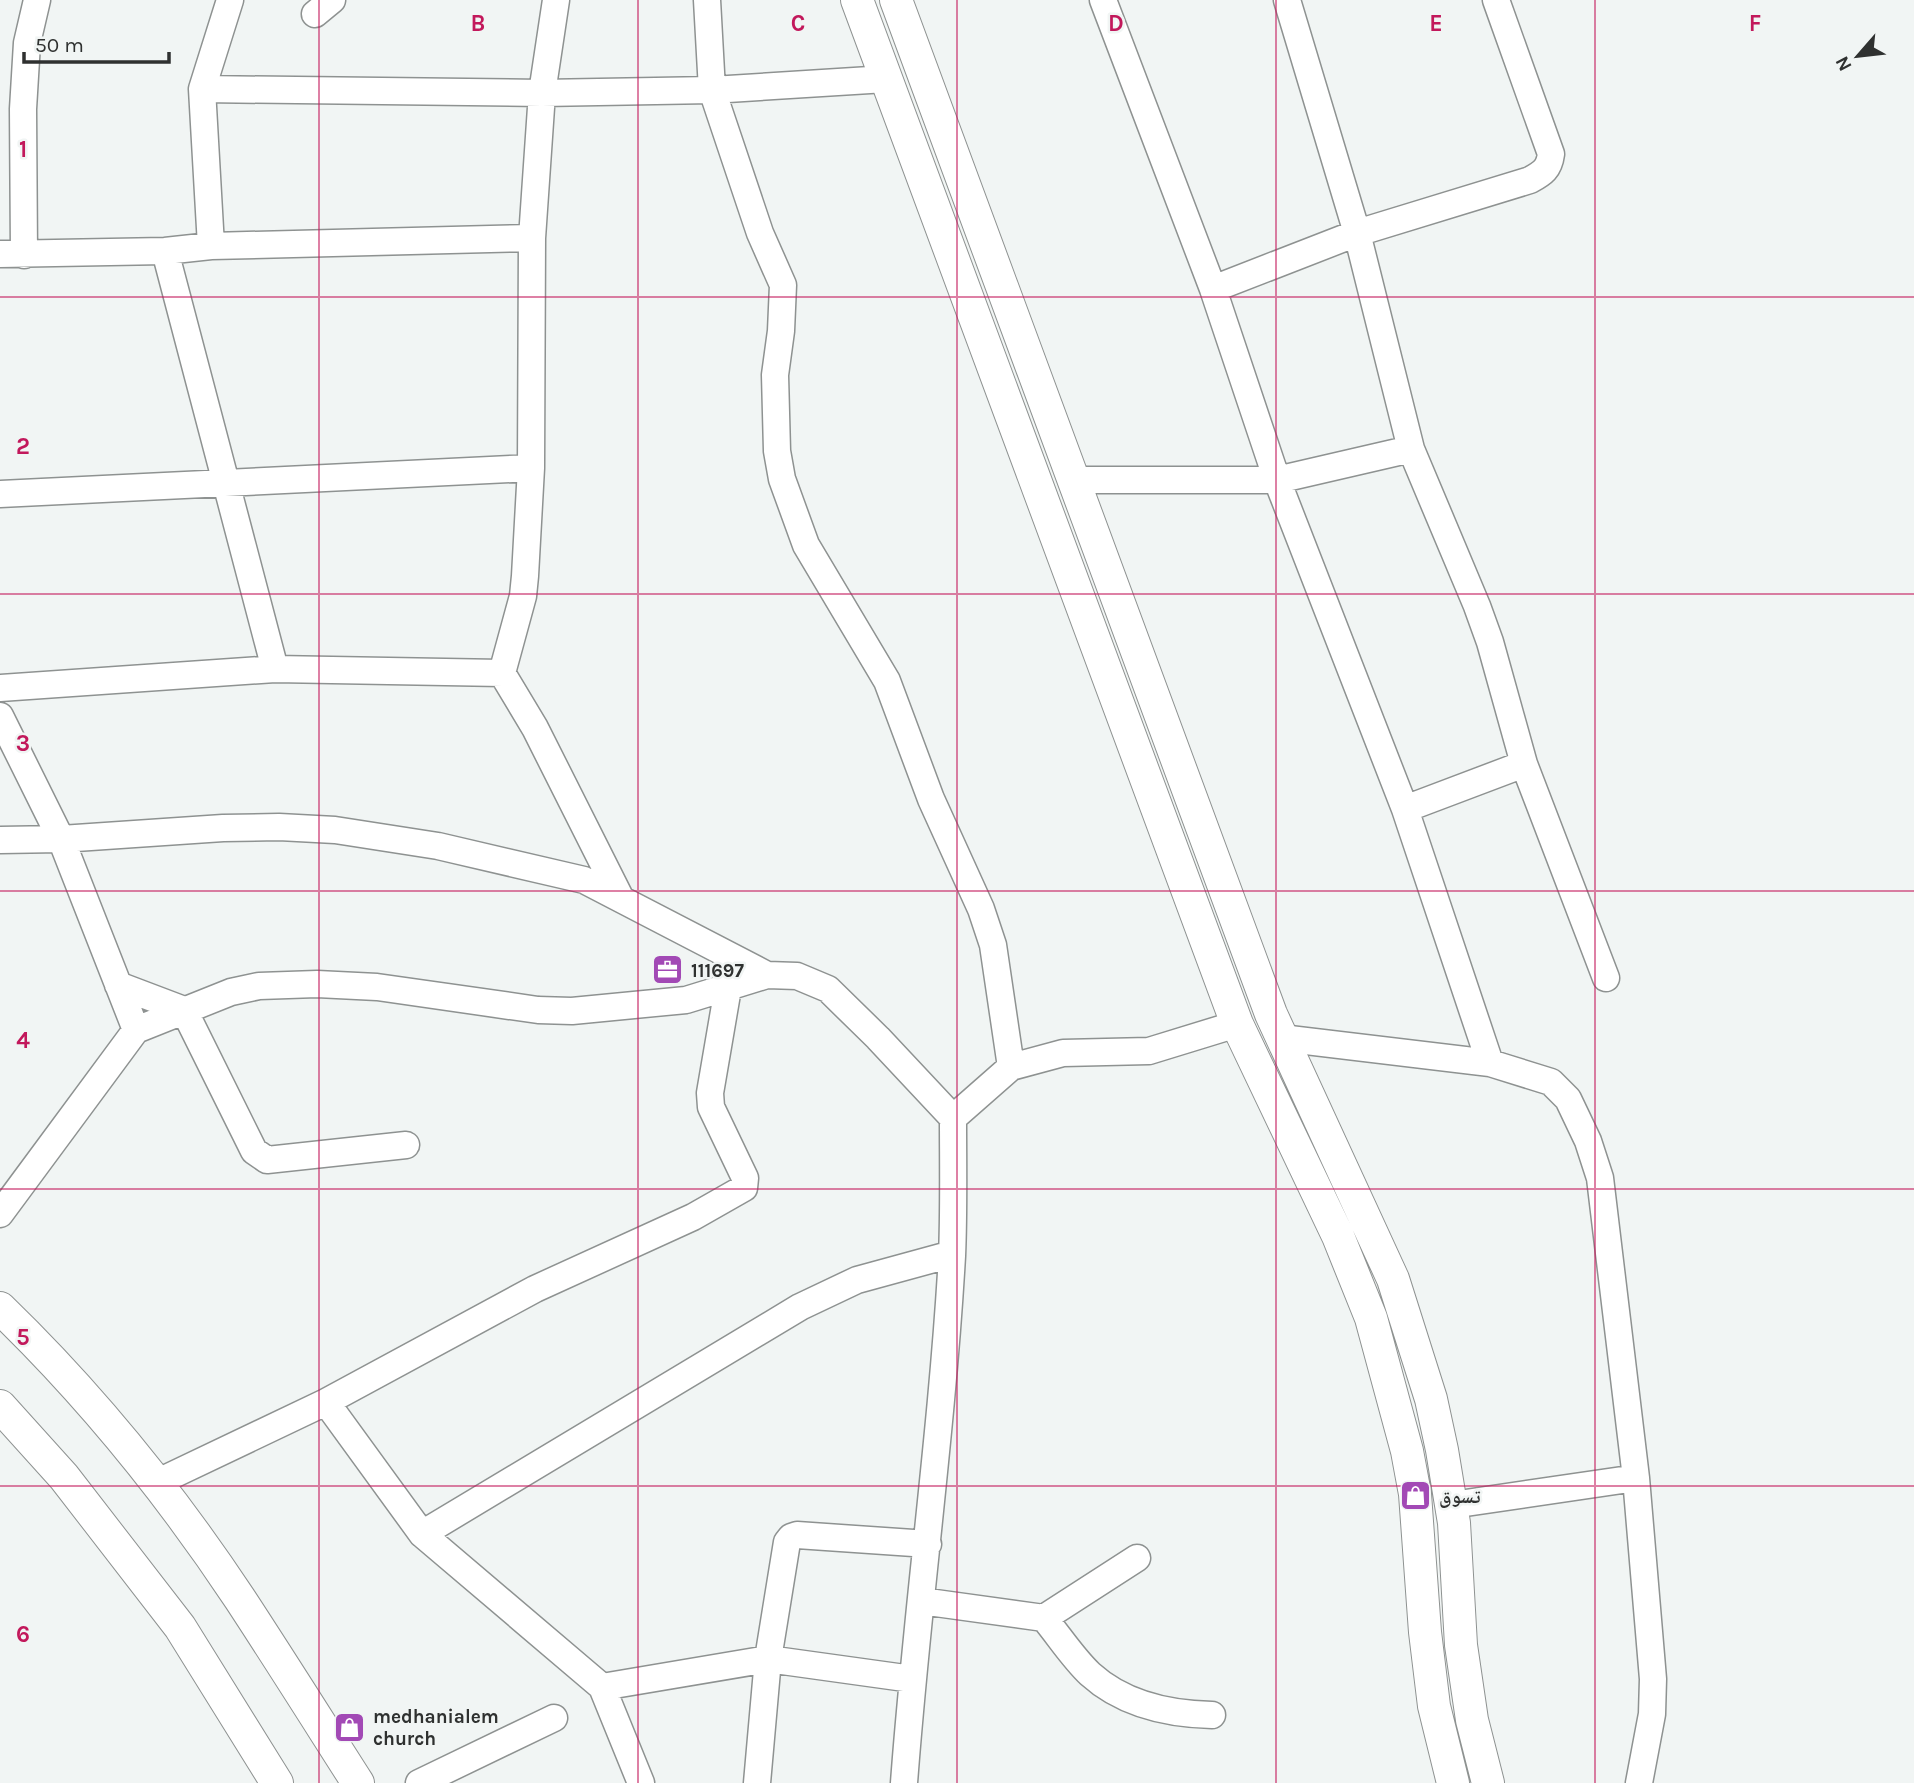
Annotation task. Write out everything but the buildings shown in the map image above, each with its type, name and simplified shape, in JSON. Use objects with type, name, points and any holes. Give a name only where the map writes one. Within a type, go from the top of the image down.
[{"type":"main road","points":[[857,0],[1237,1024],[1338,1237],[1371,1318],[1393,1393],[1415,1494],[1425,1632],[1434,1706],[1453,1783]]},
{"type":"main road","points":[[896,0],[1281,1038],[1393,1279],[1430,1399],[1452,1505],[1461,1645],[1472,1720],[1488,1783]]},
{"type":"main road","points":[[0,1308],[79,1390],[156,1483],[240,1598],[358,1783]]},
{"type":"main road","points":[[0,1406],[64,1477],[180,1627],[277,1783]]},
{"type":"street","points":[[37,0],[27,44],[12,254],[532,238]]},
{"type":"street","points":[[211,246],[202,89],[230,0]]},
{"type":"street","points":[[556,0],[542,93],[532,238],[531,468],[523,596],[502,673],[535,728],[621,900]]},
{"type":"street","points":[[707,0],[712,90],[761,233],[783,285],[775,375],[777,451],[782,478],[806,545],[887,681],[931,799],[981,909],[993,945],[1011,1068]]},
{"type":"street","points":[[1103,0],[1213,289],[1277,480],[1405,809],[1490,1063]]},
{"type":"street","points":[[1287,0],[1357,233],[1411,449],[1486,630],[1524,764],[1606,978]]},
{"type":"street","points":[[1213,289],[1357,233],[1531,180],[1549,166],[1551,154],[1496,0]]},
{"type":"street","points":[[202,89],[542,93],[712,90],[886,79]]},
{"type":"street","points":[[165,251],[275,669]]},
{"type":"street","points":[[1074,480],[1277,480],[1411,449]]},
{"type":"street","points":[[0,494],[531,468]]},
{"type":"street","points":[[0,688],[275,669],[502,673]]},
{"type":"street","points":[[0,716],[61,839],[136,1030]]},
{"type":"street","points":[[1405,809],[1524,764]]},
{"type":"street","points":[[0,840],[279,827],[335,830],[438,846],[584,880],[767,975]]},
{"type":"street","points":[[0,1214],[136,1030],[230,992],[259,986],[305,984],[377,987],[538,1010],[572,1011],[686,1000],[767,975],[797,976],[828,989],[953,1118],[952,1254],[928,1544],[912,1679],[904,1783]]},
{"type":"street","points":[[118,985],[184,1010],[254,1152],[267,1160],[406,1145]]},
{"type":"street","points":[[156,1483],[326,1402],[535,1289],[693,1217],[744,1188],[745,1178],[711,1107],[710,1093],[728,988]]},
{"type":"street","points":[[953,1118],[1011,1068],[1063,1053],[1149,1051],[1237,1024]]},
{"type":"street","points":[[1281,1038],[1490,1063],[1551,1082],[1568,1099],[1588,1141],[1600,1178],[1636,1478],[1653,1679],[1652,1714],[1639,1783]]},
{"type":"street","points":[[422,1534],[800,1307],[857,1280],[952,1254]]},
{"type":"street","points":[[326,1402],[422,1534],[602,1687],[638,1782]]},
{"type":"street","points":[[1452,1505],[1636,1478]]},
{"type":"street","points":[[757,1783],[768,1659],[783,1556],[791,1537],[928,1544]]},
{"type":"street","points":[[921,1601],[1044,1618],[1138,1558]]},
{"type":"street","points":[[1044,1618],[1089,1673],[1113,1692],[1176,1714],[1212,1715]]},
{"type":"street","points":[[602,1687],[768,1659],[912,1679]]},
{"type":"street","points":[[419,1783],[554,1718]]},
{"type":"place","name":"111697","points":[[668,970]]},
{"type":"place","name":"تسوق","points":[[1416,1496]]},
{"type":"place","name":"medhanialem church","points":[[350,1727]]}]
